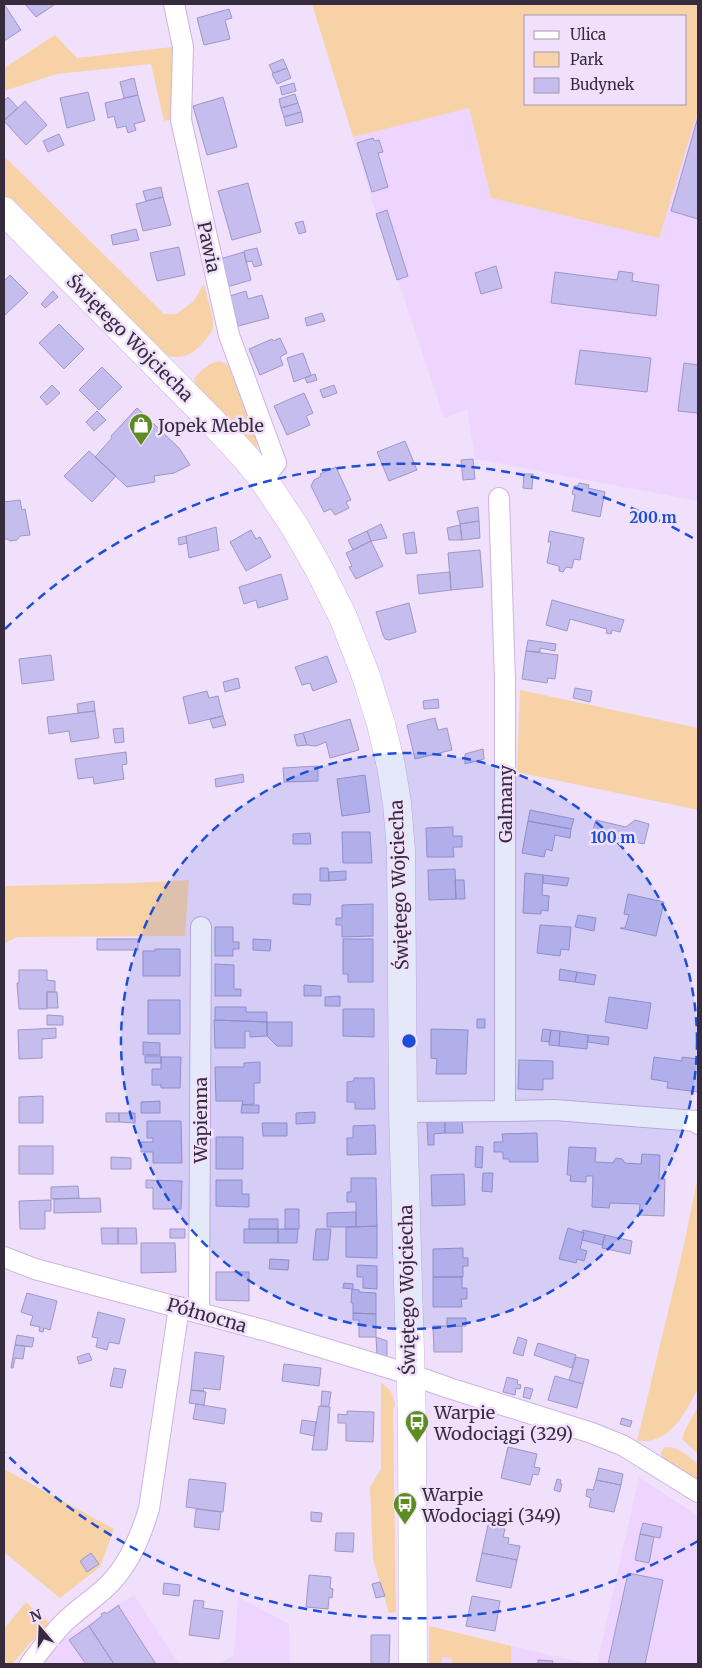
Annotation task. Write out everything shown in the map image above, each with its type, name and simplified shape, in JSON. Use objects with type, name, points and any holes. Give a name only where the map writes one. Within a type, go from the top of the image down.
[{"type":"street","name":"Pawia","points":[[174,4],[183,47],[181,120],[218,288],[229,335],[276,463],[263,479]]},
{"type":"street","name":"Świętego Wojciecha","points":[[4,211],[223,433],[263,479],[295,527],[343,617],[366,676],[381,724],[398,803],[401,850],[403,1112],[412,1431],[413,1664]]},
{"type":"street","name":"Galmany","points":[[499,498],[505,681],[505,1111]]},
{"type":"street","name":"Wapienna","points":[[199,1312],[201,927]]},
{"type":"street","points":[[403,1112],[555,1110],[696,1121],[698,1124]]},
{"type":"street","name":"Północna","points":[[4,1258],[35,1269],[199,1312],[409,1374],[592,1433],[624,1446],[698,1492]]},
{"type":"street","points":[[30,1664],[49,1637],[68,1618],[113,1580],[128,1560],[140,1536],[149,1510],[180,1307]]},
{"type":"shaded area","points":[[469,108],[491,198],[659,238],[698,111],[698,501],[475,459],[467,409],[444,418],[376,214],[353,137]]},
{"type":"shaded area","points":[[639,1477],[698,1516],[698,1664],[597,1664]]},
{"type":"shaded area","points":[[134,1595],[179,1664],[43,1664],[59,1642]]},
{"type":"shaded area","points":[[238,1597],[289,1624],[290,1664],[219,1664],[234,1655]]},
{"type":"shaded area","points":[[429,1626],[511,1646],[590,1664],[429,1664]]},
{"type":"green space","points":[[312,4],[698,4],[698,111],[659,238],[491,198],[469,108],[353,137]]},
{"type":"green space","points":[[55,35],[77,58],[172,47],[175,118],[164,121],[151,64],[57,74],[4,91],[4,68]]},
{"type":"green space","points":[[4,156],[164,314],[176,314],[193,302],[204,284],[213,319],[213,330],[202,344],[190,354],[183,356],[168,356],[158,352],[4,196]]},
{"type":"green space","points":[[220,361],[228,365],[246,409],[255,435],[257,452],[197,390],[194,379],[206,367]]},
{"type":"green space","points":[[520,690],[698,728],[698,810],[517,772]]},
{"type":"green space","points":[[189,880],[185,936],[17,937],[4,944],[4,886]]},
{"type":"green space","points":[[698,1176],[698,1389],[682,1417],[668,1432],[659,1438],[649,1441],[637,1441],[683,1249]]},
{"type":"green space","points":[[381,1383],[391,1393],[395,1406],[393,1413],[396,1612],[389,1613],[373,1559],[370,1487],[381,1469]]},
{"type":"green space","points":[[698,1407],[698,1454],[682,1439]]},
{"type":"green space","points":[[665,1447],[679,1450],[698,1464],[698,1484],[663,1459],[661,1452]]},
{"type":"green space","points":[[4,1469],[114,1529],[100,1567],[60,1598],[4,1552]]},
{"type":"green space","points":[[26,1602],[52,1625],[32,1641],[12,1664],[4,1664],[4,1629]]},
{"type":"green space","points":[[429,1626],[511,1646],[511,1664],[452,1664],[452,1658],[442,1657],[442,1664],[429,1664]]},
{"type":"building","points":[[4,4],[21,30],[4,41]]},
{"type":"building","points":[[25,4],[54,4],[54,5],[36,17]]},
{"type":"building","points":[[229,9],[232,18],[225,20],[230,39],[204,45],[197,18]]},
{"type":"building","points":[[283,59],[287,68],[273,73],[269,65]]},
{"type":"building","points":[[287,68],[291,78],[277,84],[272,74]]},
{"type":"building","points":[[134,78],[138,95],[124,98],[120,82]]},
{"type":"building","points":[[294,83],[296,91],[282,95],[280,87]]},
{"type":"building","points":[[88,92],[95,120],[67,128],[60,98]]},
{"type":"building","points":[[295,94],[298,103],[281,108],[279,99]]},
{"type":"building","points":[[138,95],[145,121],[134,124],[136,130],[128,133],[126,126],[117,128],[114,116],[108,118],[105,103]]},
{"type":"building","points":[[8,97],[18,108],[4,120],[4,101]]},
{"type":"building","points":[[223,97],[237,147],[207,155],[193,106]]},
{"type":"building","points":[[25,101],[47,125],[26,145],[4,121]]},
{"type":"building","points":[[298,103],[301,112],[284,117],[281,108]]},
{"type":"building","points":[[301,112],[303,122],[286,126],[284,117]]},
{"type":"building","points":[[698,117],[698,219],[671,211]]},
{"type":"building","points":[[59,134],[64,145],[48,152],[43,141]]},
{"type":"building","points":[[373,138],[374,141],[379,140],[383,152],[378,153],[388,187],[372,192],[357,143]]},
{"type":"building","points":[[248,183],[261,232],[232,240],[218,191]]},
{"type":"building","points":[[161,187],[163,197],[146,201],[143,191]]},
{"type":"building","points":[[163,197],[171,225],[143,231],[136,204]]},
{"type":"building","points":[[387,210],[408,276],[397,280],[376,214]]},
{"type":"building","points":[[303,221],[306,232],[299,234],[295,223]]},
{"type":"building","points":[[136,229],[139,240],[113,245],[111,235]]},
{"type":"building","points":[[179,247],[185,275],[157,281],[150,253]]},
{"type":"building","points":[[257,248],[262,265],[254,267],[252,261],[246,262],[244,251]]},
{"type":"building","points":[[244,252],[251,280],[227,287],[220,259]]},
{"type":"building","points":[[496,266],[502,288],[481,294],[475,273]]},
{"type":"building","points":[[619,271],[633,273],[632,281],[659,285],[656,316],[551,303],[555,272],[617,280]]},
{"type":"building","points":[[10,275],[28,293],[5,315],[4,281]]},
{"type":"building","points":[[53,291],[58,297],[45,308],[41,304]]},
{"type":"building","points":[[246,291],[248,299],[262,295],[269,318],[238,326],[230,296]]},
{"type":"building","points":[[322,313],[325,321],[307,326],[305,318]]},
{"type":"building","points":[[59,324],[84,349],[64,369],[39,343]]},
{"type":"building","points":[[280,338],[287,353],[280,357],[283,365],[260,375],[249,349],[272,339],[273,341]]},
{"type":"building","points":[[580,350],[651,358],[647,392],[575,384]]},
{"type":"building","points":[[303,353],[311,375],[294,382],[287,358]]},
{"type":"building","points":[[684,363],[698,365],[698,413],[678,411]]},
{"type":"building","points":[[102,367],[122,387],[99,410],[79,390]]},
{"type":"building","points":[[315,374],[317,380],[307,383],[305,378]]},
{"type":"building","points":[[52,385],[60,393],[47,405],[40,397]]},
{"type":"building","points":[[334,385],[337,393],[323,398],[320,390]]},
{"type":"building","points":[[304,393],[313,413],[306,416],[310,425],[287,435],[274,406]]},
{"type":"building","name":"Jopek Meble","points":[[137,408],[179,448],[190,465],[174,473],[154,476],[155,482],[127,487],[95,457],[112,438],[111,436]]},
{"type":"building","points":[[97,411],[106,420],[94,431],[86,422]]},
{"type":"building","points":[[405,441],[417,470],[389,481],[377,452]]},
{"type":"building","points":[[89,451],[116,476],[92,502],[64,476]]},
{"type":"building","points":[[473,459],[475,479],[463,480],[461,460]]},
{"type":"building","points":[[336,467],[351,500],[346,502],[349,508],[335,515],[331,509],[324,512],[311,486],[314,480],[321,476],[320,474]]},
{"type":"building","points":[[524,474],[533,474],[532,489],[523,488]]},
{"type":"building","points":[[579,483],[589,485],[588,488],[605,492],[600,517],[572,511],[575,495],[572,494],[574,486],[578,486]]},
{"type":"building","points":[[20,500],[22,510],[25,509],[30,535],[20,536],[17,540],[10,541],[4,539],[4,502]]},
{"type":"building","points":[[478,507],[479,521],[460,524],[457,511]]},
{"type":"building","points":[[479,521],[480,538],[462,540],[460,524]]},
{"type":"building","points":[[381,524],[387,538],[371,541],[367,531]]},
{"type":"building","points":[[460,525],[462,540],[449,540],[447,528]]},
{"type":"building","points":[[216,527],[219,550],[189,558],[186,536]]},
{"type":"building","points":[[251,530],[256,539],[260,537],[271,557],[246,571],[230,542]]},
{"type":"building","points":[[367,531],[371,541],[353,550],[348,540]]},
{"type":"building","points":[[550,531],[584,538],[580,560],[574,559],[572,568],[566,567],[563,572],[559,571],[559,566],[547,563],[551,542],[548,542]]},
{"type":"building","points":[[414,532],[417,553],[406,554],[403,534]]},
{"type":"building","points":[[186,536],[187,543],[179,545],[178,538]]},
{"type":"building","points":[[371,541],[383,566],[356,579],[349,567],[352,566],[346,553]]},
{"type":"building","points":[[480,550],[483,587],[451,590],[448,553]]},
{"type":"building","points":[[450,572],[451,590],[419,594],[417,575]]},
{"type":"building","points":[[281,574],[288,599],[258,608],[256,600],[244,604],[239,587]]},
{"type":"building","points":[[552,600],[624,620],[620,632],[612,630],[611,634],[606,633],[607,629],[570,619],[567,631],[546,625]]},
{"type":"building","points":[[409,603],[416,632],[389,640],[385,639],[376,612]]},
{"type":"building","points":[[528,640],[556,644],[555,651],[540,648],[540,652],[526,651]]},
{"type":"building","points":[[526,651],[558,655],[555,679],[548,678],[547,683],[522,679]]},
{"type":"building","points":[[51,655],[54,680],[22,684],[19,659]]},
{"type":"building","points":[[327,656],[337,682],[313,691],[310,683],[302,685],[295,667]]},
{"type":"building","points":[[238,678],[240,688],[225,692],[223,682]]},
{"type":"building","points":[[575,688],[592,691],[590,702],[573,698]]},
{"type":"building","points":[[207,691],[209,698],[218,696],[223,716],[189,724],[183,697]]},
{"type":"building","points":[[438,699],[439,708],[424,709],[423,701]]},
{"type":"building","points":[[94,701],[95,711],[78,713],[77,704]]},
{"type":"building","points":[[95,711],[99,738],[71,742],[69,731],[49,734],[47,717]]},
{"type":"building","points":[[223,716],[226,725],[213,728],[210,719]]},
{"type":"building","points":[[435,718],[438,730],[447,728],[452,750],[415,759],[407,725]]},
{"type":"building","points":[[350,719],[359,750],[330,758],[326,742],[316,746],[307,745],[303,733]]},
{"type":"building","points":[[123,728],[124,742],[115,743],[113,729]]},
{"type":"building","points":[[303,733],[307,745],[297,746],[294,735]]},
{"type":"building","points":[[483,749],[484,759],[465,764],[465,754]]},
{"type":"building","points":[[126,752],[127,764],[122,765],[124,779],[94,784],[93,777],[78,779],[75,759]]},
{"type":"building","points":[[318,766],[318,781],[284,782],[283,768]]},
{"type":"building","points":[[243,774],[244,782],[216,787],[215,779]]},
{"type":"building","points":[[365,775],[370,812],[342,816],[337,779]]},
{"type":"building","points":[[530,810],[574,819],[571,829],[528,821]]},
{"type":"building","points":[[596,820],[626,827],[635,820],[649,824],[644,844],[592,833]]},
{"type":"building","points":[[528,821],[571,829],[570,838],[555,835],[552,851],[546,849],[544,857],[522,853]]},
{"type":"building","points":[[453,827],[453,836],[462,836],[462,847],[453,847],[454,857],[427,857],[426,828]]},
{"type":"building","points":[[342,832],[370,832],[372,863],[343,863]]},
{"type":"building","points":[[310,833],[311,844],[293,844],[293,834]]},
{"type":"building","points":[[320,868],[328,868],[329,881],[320,881]]},
{"type":"building","points":[[455,869],[456,899],[429,900],[428,870]]},
{"type":"building","points":[[346,871],[346,880],[329,881],[329,872]]},
{"type":"building","points":[[525,873],[543,875],[542,895],[549,896],[548,911],[541,910],[541,914],[523,913]]},
{"type":"building","points":[[543,875],[569,878],[567,886],[543,883]]},
{"type":"building","points":[[455,880],[464,880],[465,899],[456,899]]},
{"type":"building","points":[[293,894],[311,894],[310,905],[293,904]]},
{"type":"building","points":[[628,894],[664,902],[656,936],[620,928],[625,928],[629,915],[624,914]]},
{"type":"building","points":[[373,904],[373,936],[342,937],[342,925],[336,925],[336,918],[342,918],[342,905]]},
{"type":"building","points":[[578,915],[596,918],[594,931],[575,927]]},
{"type":"building","points":[[540,925],[571,927],[569,950],[561,949],[560,956],[537,953]]},
{"type":"building","points":[[215,927],[233,927],[233,942],[239,942],[239,949],[233,949],[233,956],[215,956]]},
{"type":"building","points":[[97,939],[138,939],[138,950],[97,950]]},
{"type":"building","points":[[253,939],[271,940],[270,951],[253,950]]},
{"type":"building","points":[[343,939],[373,939],[373,982],[348,982],[348,974],[343,974]]},
{"type":"building","points":[[155,949],[180,949],[180,976],[143,976],[143,951],[155,951]]},
{"type":"building","points":[[215,964],[234,965],[234,989],[241,989],[241,996],[215,996]]},
{"type":"building","points":[[560,969],[577,972],[575,982],[559,980]]},
{"type":"building","points":[[19,970],[47,970],[47,980],[55,981],[55,992],[47,992],[47,1009],[19,1009],[17,983],[19,983]]},
{"type":"building","points":[[577,972],[596,975],[594,985],[575,982]]},
{"type":"building","points":[[304,985],[321,986],[321,996],[304,996]]},
{"type":"building","points":[[47,992],[57,992],[58,1008],[47,1008]]},
{"type":"building","points":[[340,996],[340,1006],[325,1006],[325,997]]},
{"type":"building","points":[[609,997],[651,1003],[647,1029],[605,1022]]},
{"type":"building","points":[[148,1000],[180,1000],[180,1034],[148,1034]]},
{"type":"building","points":[[215,1007],[246,1007],[246,1012],[267,1012],[267,1022],[215,1020]]},
{"type":"building","points":[[343,1009],[374,1009],[374,1037],[343,1036]]},
{"type":"building","points":[[47,1015],[63,1016],[63,1025],[47,1025]]},
{"type":"building","points":[[477,1019],[485,1019],[485,1028],[477,1028]]},
{"type":"building","points":[[214,1020],[267,1022],[267,1036],[250,1037],[250,1031],[245,1031],[245,1048],[215,1048]]},
{"type":"building","points":[[267,1022],[292,1022],[292,1046],[277,1046],[267,1036]]},
{"type":"building","points":[[56,1028],[56,1038],[42,1039],[42,1058],[19,1059],[18,1030]]},
{"type":"building","points":[[431,1029],[468,1030],[466,1074],[436,1074],[437,1059],[431,1058]]},
{"type":"building","points":[[543,1029],[551,1030],[549,1042],[541,1041]]},
{"type":"building","points":[[551,1030],[560,1031],[559,1046],[549,1045]]},
{"type":"building","points":[[560,1031],[588,1035],[587,1049],[559,1046]]},
{"type":"building","points":[[588,1035],[609,1037],[608,1045],[588,1042]]},
{"type":"building","points":[[143,1042],[160,1043],[160,1055],[143,1055]]},
{"type":"building","points":[[145,1056],[161,1056],[161,1063],[145,1063]]},
{"type":"building","points":[[161,1057],[181,1057],[180,1088],[161,1088],[161,1085],[152,1085],[152,1069],[161,1069]]},
{"type":"building","points":[[654,1057],[682,1061],[682,1057],[698,1059],[698,1092],[667,1088],[668,1082],[651,1079]]},
{"type":"building","points":[[519,1060],[553,1061],[553,1079],[543,1079],[543,1090],[518,1089]]},
{"type":"building","points":[[260,1062],[260,1083],[254,1083],[254,1104],[242,1105],[243,1101],[216,1101],[215,1067],[244,1067],[244,1063]]},
{"type":"building","points":[[354,1078],[374,1078],[375,1109],[355,1109],[355,1102],[347,1102],[347,1082],[354,1081]]},
{"type":"building","points":[[43,1096],[43,1123],[19,1123],[19,1097]]},
{"type":"building","points":[[160,1101],[160,1113],[141,1113],[141,1102]]},
{"type":"building","points":[[242,1105],[259,1105],[259,1113],[241,1113]]},
{"type":"building","points":[[315,1112],[315,1123],[296,1124],[296,1113]]},
{"type":"building","points":[[106,1113],[119,1113],[119,1122],[106,1122]]},
{"type":"building","points":[[119,1113],[135,1113],[135,1123],[119,1122]]},
{"type":"building","points":[[147,1121],[181,1121],[182,1163],[153,1163],[153,1152],[141,1152],[141,1142],[153,1142],[153,1138],[147,1138]]},
{"type":"building","points":[[445,1121],[462,1121],[463,1133],[445,1133]]},
{"type":"building","points":[[445,1121],[445,1133],[434,1134],[434,1145],[428,1145],[427,1122]]},
{"type":"building","points":[[262,1123],[287,1123],[287,1136],[263,1136]]},
{"type":"building","points":[[375,1125],[376,1154],[347,1155],[347,1138],[353,1138],[353,1126]]},
{"type":"building","points":[[537,1133],[538,1162],[509,1162],[509,1159],[503,1159],[503,1152],[494,1152],[494,1142],[503,1142],[502,1134]]},
{"type":"building","points":[[216,1137],[243,1137],[243,1169],[216,1169]]},
{"type":"building","points":[[19,1146],[53,1146],[53,1174],[19,1174]]},
{"type":"building","points":[[476,1146],[483,1147],[482,1168],[475,1167]]},
{"type":"building","points":[[569,1147],[596,1148],[595,1162],[613,1163],[616,1158],[622,1159],[625,1163],[641,1164],[642,1154],[660,1155],[659,1179],[665,1179],[664,1216],[639,1215],[640,1204],[610,1203],[609,1208],[592,1207],[593,1176],[586,1176],[586,1182],[570,1181],[571,1175],[567,1175]]},
{"type":"building","points":[[111,1157],[131,1158],[131,1169],[111,1169]]},
{"type":"building","points":[[483,1173],[493,1173],[492,1192],[482,1191]]},
{"type":"building","points":[[464,1174],[465,1205],[432,1206],[431,1175]]},
{"type":"building","points":[[351,1178],[376,1178],[377,1226],[356,1227],[356,1202],[347,1202],[347,1192],[351,1192]]},
{"type":"building","points":[[146,1180],[182,1181],[181,1209],[153,1209],[153,1188],[146,1188]]},
{"type":"building","points":[[216,1180],[242,1180],[242,1194],[249,1194],[249,1207],[216,1206]]},
{"type":"building","points":[[78,1186],[79,1198],[51,1199],[51,1187]]},
{"type":"building","points":[[100,1198],[101,1212],[54,1213],[54,1199]]},
{"type":"building","points":[[51,1200],[51,1211],[45,1211],[45,1229],[20,1229],[19,1201]]},
{"type":"building","points":[[285,1209],[299,1209],[299,1229],[285,1229]]},
{"type":"building","points":[[356,1212],[356,1227],[327,1227],[327,1213]]},
{"type":"building","points":[[249,1219],[278,1219],[278,1229],[249,1229]]},
{"type":"building","points":[[377,1226],[377,1258],[346,1257],[346,1227]]},
{"type":"building","points":[[101,1228],[118,1228],[118,1244],[102,1244]]},
{"type":"building","points":[[118,1228],[136,1228],[137,1244],[118,1244]]},
{"type":"building","points":[[568,1228],[584,1233],[580,1249],[587,1251],[584,1261],[577,1259],[576,1263],[559,1259]]},
{"type":"building","points":[[170,1229],[185,1229],[185,1238],[170,1238]]},
{"type":"building","points":[[244,1229],[278,1229],[278,1243],[244,1243]]},
{"type":"building","points":[[278,1229],[298,1229],[297,1243],[278,1243]]},
{"type":"building","points":[[316,1229],[331,1229],[328,1260],[313,1260]]},
{"type":"building","points":[[583,1230],[605,1235],[602,1245],[582,1240]]},
{"type":"building","points":[[605,1235],[632,1241],[630,1254],[602,1248]]},
{"type":"building","points":[[141,1243],[175,1243],[176,1272],[141,1273]]},
{"type":"building","points":[[463,1248],[463,1258],[468,1258],[468,1266],[463,1266],[463,1277],[433,1277],[433,1249]]},
{"type":"building","points":[[270,1259],[289,1260],[288,1270],[269,1269]]},
{"type":"building","points":[[357,1265],[377,1266],[377,1289],[363,1288],[363,1277],[357,1277]]},
{"type":"building","points":[[216,1272],[249,1272],[249,1301],[216,1300]]},
{"type":"building","points":[[433,1277],[462,1277],[462,1288],[467,1288],[467,1299],[461,1299],[462,1307],[433,1307]]},
{"type":"building","points":[[344,1283],[353,1284],[353,1289],[343,1288]]},
{"type":"building","points":[[352,1289],[359,1290],[359,1292],[376,1293],[376,1314],[353,1313],[353,1303],[351,1303]]},
{"type":"building","points":[[27,1293],[57,1301],[50,1330],[44,1328],[43,1332],[39,1331],[40,1327],[30,1325],[33,1316],[21,1312]]},
{"type":"building","points":[[98,1312],[125,1319],[119,1344],[109,1342],[107,1350],[96,1347],[98,1338],[92,1337]]},
{"type":"building","points":[[353,1313],[376,1314],[376,1337],[359,1337],[359,1320],[353,1320]]},
{"type":"building","points":[[447,1318],[466,1318],[466,1326],[447,1326]]},
{"type":"building","points":[[433,1326],[462,1326],[462,1352],[434,1352]]},
{"type":"building","points":[[17,1335],[34,1338],[32,1347],[15,1345]]},
{"type":"building","points":[[376,1337],[387,1341],[387,1357],[377,1355]]},
{"type":"building","points":[[518,1337],[527,1340],[523,1356],[513,1353]]},
{"type":"building","points":[[538,1343],[576,1355],[572,1368],[534,1355]]},
{"type":"building","points":[[15,1345],[25,1346],[23,1359],[15,1358],[13,1368],[11,1368]]},
{"type":"building","points":[[195,1352],[224,1356],[220,1390],[204,1388],[203,1391],[191,1390]]},
{"type":"building","points":[[89,1353],[92,1360],[79,1364],[77,1357]]},
{"type":"building","points":[[576,1357],[589,1360],[583,1384],[569,1380]]},
{"type":"building","points":[[284,1364],[321,1368],[319,1386],[282,1381]]},
{"type":"building","points":[[114,1368],[126,1370],[122,1388],[110,1386]]},
{"type":"building","points":[[555,1376],[583,1384],[577,1408],[548,1400]]},
{"type":"building","points":[[507,1377],[518,1380],[517,1384],[521,1385],[520,1389],[516,1388],[515,1395],[503,1392]]},
{"type":"building","points":[[525,1387],[533,1389],[530,1399],[523,1397]]},
{"type":"building","points":[[191,1390],[206,1392],[204,1405],[189,1403]]},
{"type":"building","points":[[322,1391],[331,1392],[329,1406],[321,1406]]},
{"type":"building","points":[[196,1404],[226,1409],[224,1424],[193,1419]]},
{"type":"building","points":[[319,1406],[330,1407],[327,1450],[312,1450]]},
{"type":"building","points":[[347,1411],[374,1412],[373,1442],[346,1441],[346,1423],[338,1423],[338,1414],[347,1415]]},
{"type":"building","points":[[622,1418],[632,1421],[630,1427],[620,1424]]},
{"type":"building","points":[[302,1420],[316,1422],[314,1436],[300,1433]]},
{"type":"building","points":[[508,1447],[537,1454],[534,1467],[540,1468],[538,1475],[533,1474],[530,1485],[501,1478]]},
{"type":"building","points":[[599,1468],[623,1474],[621,1485],[596,1480]]},
{"type":"building","points":[[189,1479],[226,1483],[223,1512],[186,1507]]},
{"type":"building","points":[[557,1479],[561,1480],[560,1484],[562,1484],[560,1492],[554,1490]]},
{"type":"building","points":[[596,1480],[621,1485],[614,1512],[589,1507],[591,1498],[586,1496],[587,1489],[593,1490]]},
{"type":"building","points":[[196,1509],[221,1512],[219,1530],[194,1527]]},
{"type":"building","points":[[311,1512],[322,1513],[321,1522],[311,1521]]},
{"type":"building","points":[[643,1523],[662,1527],[660,1538],[640,1534]]},
{"type":"building","points":[[488,1525],[505,1529],[503,1537],[509,1538],[508,1544],[520,1546],[517,1560],[482,1553]]},
{"type":"building","points":[[336,1533],[354,1533],[353,1552],[335,1551]]},
{"type":"building","points":[[640,1534],[654,1537],[649,1563],[635,1560]]},
{"type":"building","points":[[91,1553],[99,1564],[87,1572],[80,1561]]},
{"type":"building","points":[[482,1553],[517,1560],[511,1588],[476,1581]]},
{"type":"building","points":[[628,1573],[663,1580],[645,1664],[608,1664]]},
{"type":"building","points":[[309,1575],[331,1577],[330,1588],[333,1589],[332,1598],[329,1597],[328,1609],[306,1607]]},
{"type":"building","points":[[380,1582],[385,1596],[376,1598],[372,1584]]},
{"type":"building","points":[[164,1583],[180,1585],[179,1596],[163,1594]]},
{"type":"building","points":[[472,1596],[500,1601],[495,1631],[466,1626]]},
{"type":"building","points":[[194,1600],[204,1601],[203,1608],[223,1611],[219,1639],[189,1635]]},
{"type":"building","points":[[119,1605],[156,1664],[114,1664],[89,1626],[102,1616],[101,1614],[105,1612],[106,1614]]},
{"type":"building","points":[[89,1626],[114,1664],[86,1664],[69,1640]]},
{"type":"building","points":[[371,1635],[390,1635],[389,1664],[371,1664]]},
{"type":"building","points":[[538,1660],[553,1661],[552,1664],[538,1664]]},
{"type":"place","name":"Jopek Meble","points":[[141,446]]},
{"type":"place","name":"Warpie Wodociągi (329)","points":[[417,1443]]},
{"type":"place","name":"Warpie Wodociągi (349)","points":[[405,1525]]}]
